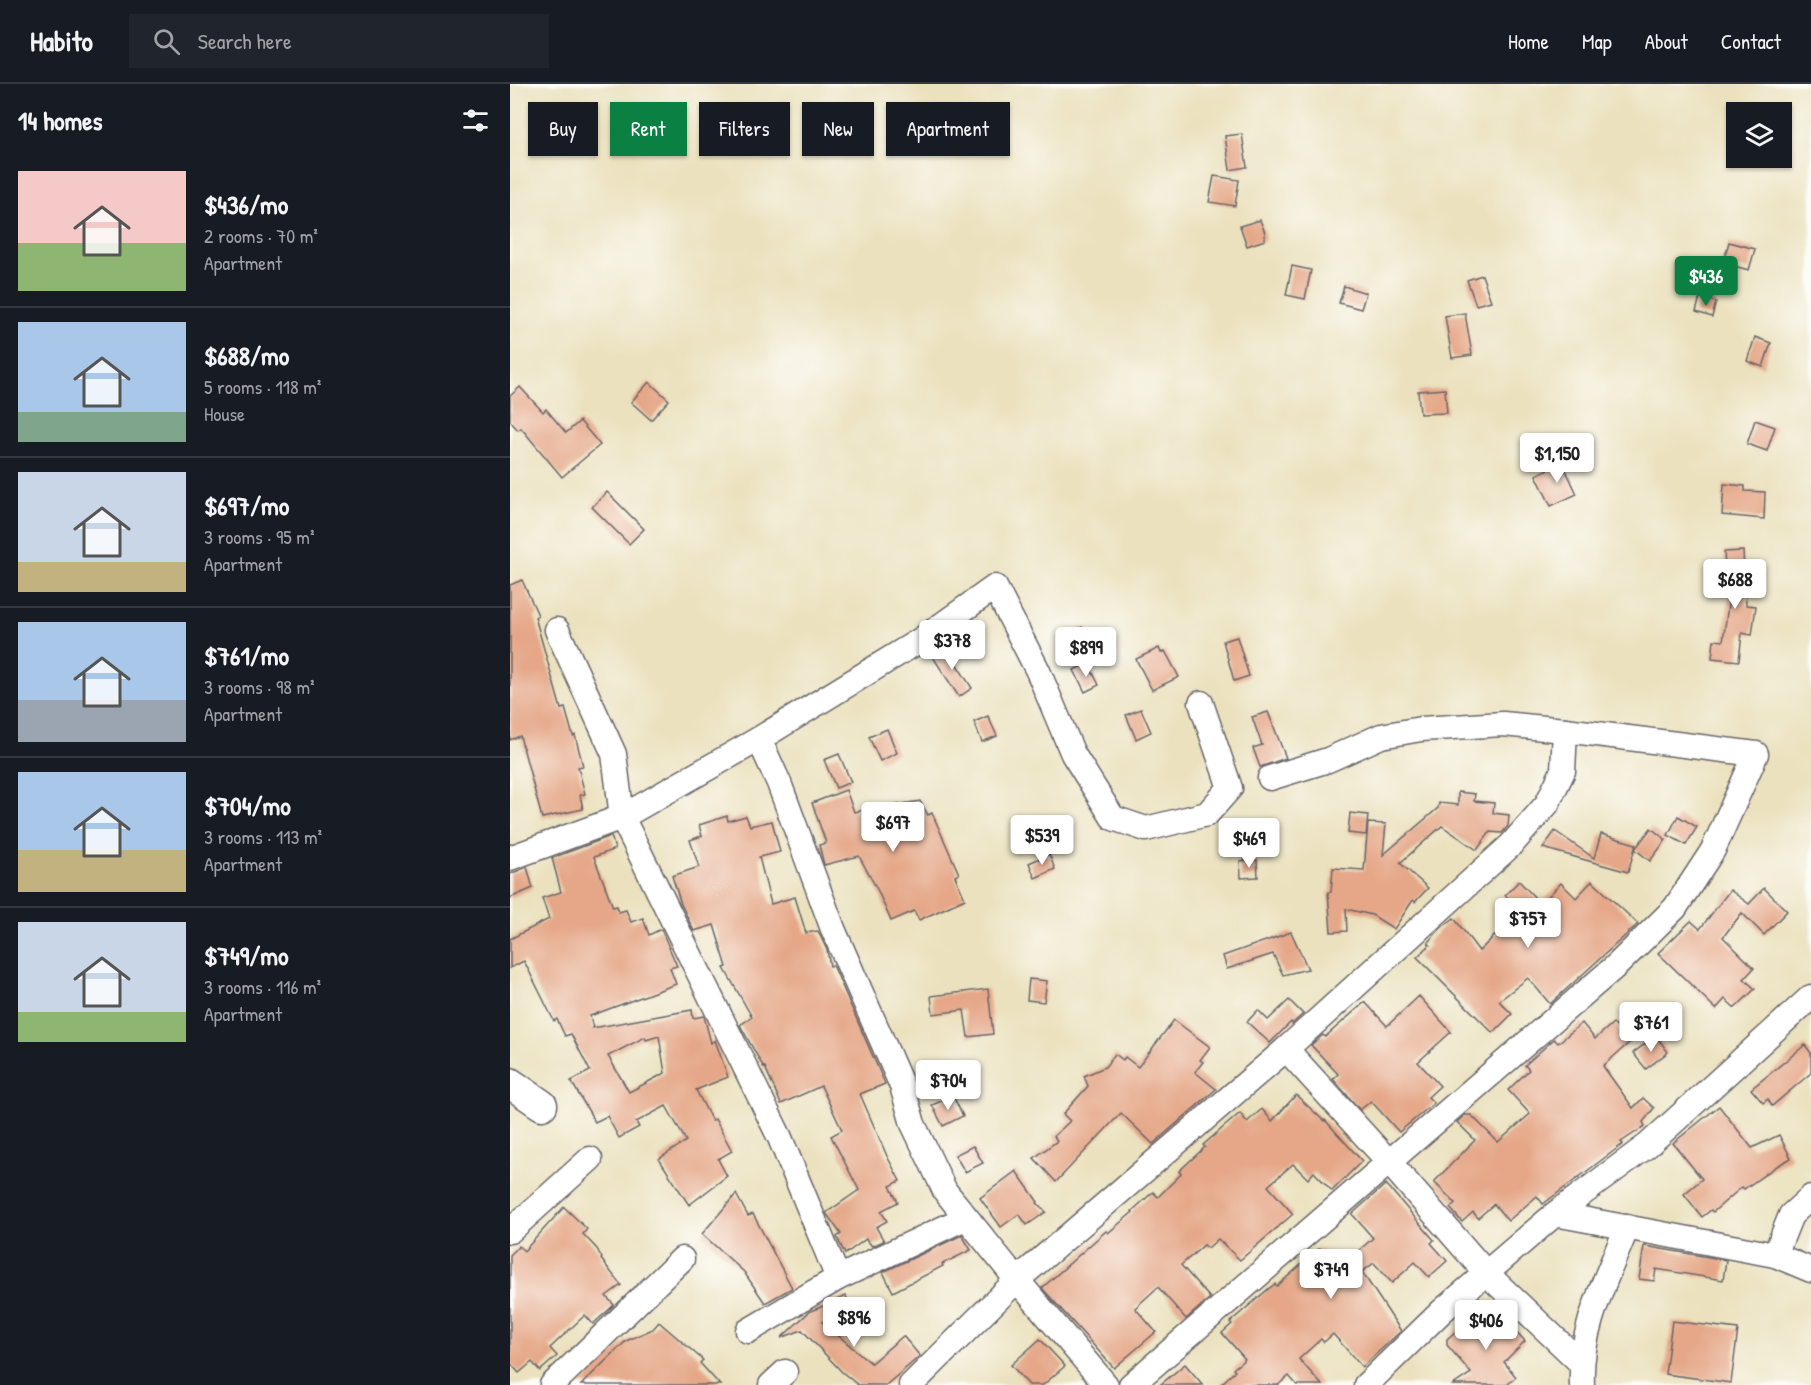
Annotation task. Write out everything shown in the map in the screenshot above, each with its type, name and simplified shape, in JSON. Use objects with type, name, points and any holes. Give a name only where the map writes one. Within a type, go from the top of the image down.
[{"type":"street","points":[[510,858],[622,818],[759,739],[922,639],[995,587],[1038,671],[1073,754],[1113,818],[1146,829],[1207,814],[1230,788],[1201,703]]},
{"type":"street","points":[[556,630],[614,754],[622,818],[780,1138],[838,1278]]},
{"type":"street","points":[[1131,1385],[1617,965],[1675,908],[1713,850],[1756,754],[1503,724],[1422,729],[1381,736],[1328,760],[1270,778]]},
{"type":"street","points":[[911,1385],[1017,1280],[1286,1049],[1511,845],[1547,804],[1563,771],[1565,730]]},
{"type":"street","points":[[759,739],[779,783],[833,929],[902,1086],[913,1124],[945,1191],[965,1218],[1106,1385]]},
{"type":"street","points":[[1366,1385],[1442,1311],[1555,1214],[1648,1145],[1811,997]]},
{"type":"street","points":[[1286,1049],[1486,1273],[1581,1374]]},
{"type":"street","points":[[510,1083],[542,1105]]},
{"type":"street","points":[[510,1231],[590,1159]]},
{"type":"street","points":[[1775,1255],[1791,1215],[1811,1197]]},
{"type":"street","points":[[1555,1214],[1775,1255],[1811,1270]]},
{"type":"street","points":[[748,1331],[838,1278],[965,1218]]},
{"type":"street","points":[[1581,1374],[1589,1322],[1627,1227]]},
{"type":"street","points":[[552,1385],[682,1259]]},
{"type":"building","points":[[1242,134],[1247,167],[1230,170],[1225,136]]},
{"type":"building","points":[[1214,176],[1239,180],[1235,206],[1209,202]]},
{"type":"building","points":[[1260,220],[1265,240],[1247,246],[1240,226]]},
{"type":"building","points":[[1729,242],[1755,249],[1749,270],[1723,263]]},
{"type":"building","points":[[1292,266],[1311,270],[1305,299],[1286,295]]},
{"type":"building","points":[[1482,275],[1491,301],[1476,305],[1467,280]]},
{"type":"building","points":[[1344,286],[1366,293],[1361,309],[1339,303]]},
{"type":"building","points":[[1700,297],[1716,302],[1712,317],[1696,312]]},
{"type":"building","points":[[1465,313],[1472,355],[1452,358],[1445,316]]},
{"type":"building","points":[[1755,337],[1771,343],[1763,367],[1747,361]]},
{"type":"building","points":[[649,382],[669,400],[651,420],[631,402]]},
{"type":"building","points":[[520,387],[543,412],[546,409],[566,433],[580,421],[600,445],[562,477],[521,428],[518,430],[510,421],[510,396]]},
{"type":"building","points":[[1445,389],[1447,413],[1420,414],[1418,391]]},
{"type":"building","points":[[1755,420],[1775,427],[1767,451],[1747,444]]},
{"type":"building","points":[[1562,462],[1577,494],[1551,506],[1536,475]]},
{"type":"building","points":[[1724,484],[1745,486],[1745,491],[1765,492],[1764,519],[1722,515]]},
{"type":"building","points":[[607,492],[644,529],[629,544],[592,507]]},
{"type":"building","points":[[1743,551],[1746,605],[1756,606],[1752,635],[1742,633],[1739,661],[1712,658],[1714,640],[1723,641],[1731,584],[1726,584],[1724,552]]},
{"type":"building","points":[[522,580],[538,615],[535,617],[561,709],[565,708],[583,766],[578,767],[585,794],[580,795],[583,809],[542,818],[520,736],[510,740],[510,585]]},
{"type":"building","points":[[1082,627],[1096,652],[1082,659],[1069,633]]},
{"type":"building","points":[[1237,637],[1249,676],[1234,681],[1223,641]]},
{"type":"building","points":[[944,645],[972,688],[959,697],[931,654]]},
{"type":"building","points":[[1159,648],[1161,653],[1165,651],[1179,677],[1152,690],[1136,659]]},
{"type":"building","points":[[1088,663],[1099,685],[1085,692],[1074,670]]},
{"type":"building","points":[[1141,709],[1151,732],[1136,739],[1126,715]]},
{"type":"building","points":[[1268,712],[1286,758],[1260,767],[1253,748],[1262,745],[1252,717]]},
{"type":"building","points":[[988,716],[997,736],[982,742],[974,722]]},
{"type":"building","points":[[887,729],[897,753],[880,761],[869,737]]},
{"type":"building","points":[[839,754],[851,782],[836,788],[824,760]]},
{"type":"building","points":[[846,790],[854,812],[920,801],[928,815],[932,813],[959,874],[955,876],[965,899],[919,920],[914,911],[891,921],[859,856],[824,865],[819,845],[826,843],[812,803]]},
{"type":"building","points":[[1458,792],[1475,794],[1474,801],[1494,803],[1493,813],[1509,815],[1508,826],[1502,833],[1490,832],[1477,850],[1442,826],[1400,863],[1428,888],[1415,902],[1413,900],[1394,929],[1372,915],[1346,909],[1347,931],[1331,932],[1328,892],[1331,892],[1333,868],[1364,870],[1368,823],[1386,824],[1383,855],[1438,808],[1439,803],[1458,805]]},
{"type":"building","points":[[1350,813],[1368,815],[1366,835],[1348,833]]},
{"type":"building","points":[[727,816],[728,821],[746,816],[750,826],[772,821],[780,852],[759,857],[771,904],[795,897],[806,933],[818,931],[827,950],[830,966],[833,965],[885,1084],[860,1094],[900,1181],[890,1186],[898,1202],[881,1211],[887,1221],[876,1227],[884,1241],[872,1246],[866,1239],[845,1254],[837,1237],[841,1234],[826,1213],[859,1190],[831,1136],[842,1130],[821,1086],[781,1104],[765,1067],[740,1025],[752,1017],[724,968],[727,967],[714,925],[694,931],[681,904],[672,876],[699,867],[690,840],[702,836],[699,825]]},
{"type":"building","points":[[1678,816],[1697,827],[1686,845],[1668,835]]},
{"type":"building","points":[[1651,828],[1666,840],[1650,861],[1635,849]]},
{"type":"building","points":[[1555,831],[1594,858],[1601,834],[1636,844],[1628,872],[1543,848]]},
{"type":"building","points":[[611,836],[615,849],[594,857],[613,907],[617,906],[619,912],[626,910],[631,922],[643,918],[649,935],[661,929],[677,966],[670,968],[676,984],[590,1016],[593,1028],[692,1010],[693,1018],[704,1016],[711,1043],[715,1040],[728,1077],[696,1090],[712,1121],[715,1119],[732,1151],[718,1159],[727,1176],[689,1205],[659,1159],[686,1141],[666,1106],[636,1122],[639,1127],[619,1138],[607,1116],[595,1122],[571,1081],[590,1071],[571,1034],[565,1036],[557,1019],[554,1021],[524,961],[510,968],[510,939],[549,919],[542,898],[561,892],[552,858]],"holes":[[[659,1036],[665,1073],[629,1092],[608,1056],[645,1037],[646,1040]]]},
{"type":"building","points":[[1049,854],[1055,869],[1035,878],[1029,863]]},
{"type":"building","points":[[1257,860],[1258,877],[1241,878],[1240,861]]},
{"type":"building","points":[[527,867],[533,888],[510,898],[510,874]]},
{"type":"building","points":[[1519,881],[1541,904],[1561,883],[1576,898],[1592,881],[1638,924],[1550,1004],[1528,978],[1499,1001],[1512,1014],[1493,1033],[1417,957],[1430,945],[1428,942],[1441,928],[1454,918],[1479,951],[1521,910],[1505,895]]},
{"type":"building","points":[[1764,888],[1787,911],[1764,935],[1742,913],[1723,937],[1754,968],[1744,979],[1755,989],[1735,1008],[1725,999],[1716,1009],[1658,953],[1691,921],[1700,929],[1730,890],[1749,904]]},
{"type":"building","points":[[1291,932],[1308,969],[1283,975],[1273,954],[1227,969],[1223,956]]},
{"type":"building","points":[[1029,979],[1047,981],[1044,1002],[1027,1000]]},
{"type":"building","points":[[988,989],[993,1034],[968,1037],[964,1010],[933,1014],[931,996]]},
{"type":"building","points":[[1419,996],[1451,1032],[1418,1062],[1440,1086],[1428,1097],[1434,1103],[1399,1132],[1371,1101],[1360,1110],[1333,1079],[1338,1074],[1311,1045],[1323,1035],[1325,1037],[1365,1002],[1387,1026]]},
{"type":"building","points":[[1289,1000],[1303,1014],[1292,1024],[1291,1022],[1270,1043],[1247,1022],[1258,1010],[1268,1020]]},
{"type":"building","points":[[1174,1020],[1210,1047],[1200,1060],[1203,1062],[1195,1072],[1216,1089],[1153,1144],[1121,1113],[1056,1182],[1034,1158],[1057,1141],[1054,1136],[1070,1121],[1063,1114],[1088,1086],[1084,1076],[1105,1067],[1115,1054],[1123,1060],[1125,1057],[1138,1067]]},
{"type":"building","points":[[1582,1023],[1595,1039],[1613,1023],[1630,1042],[1603,1066],[1633,1108],[1643,1098],[1654,1108],[1643,1122],[1645,1126],[1621,1142],[1623,1144],[1543,1204],[1537,1196],[1508,1221],[1494,1204],[1478,1218],[1473,1212],[1462,1222],[1450,1208],[1455,1203],[1434,1182],[1475,1140],[1457,1122],[1465,1115],[1471,1115],[1498,1142],[1530,1114],[1508,1090],[1529,1070],[1525,1065],[1554,1039],[1558,1043]]},
{"type":"building","points":[[1656,1036],[1668,1052],[1646,1069],[1633,1053]]},
{"type":"building","points":[[1805,1045],[1811,1053],[1811,1073],[1772,1106],[1768,1099],[1763,1103],[1751,1089]]},
{"type":"building","points":[[1296,1095],[1325,1120],[1362,1161],[1332,1191],[1314,1172],[1308,1179],[1293,1164],[1268,1186],[1293,1214],[1240,1260],[1218,1239],[1208,1248],[1204,1245],[1181,1265],[1210,1298],[1186,1319],[1158,1287],[1135,1308],[1156,1332],[1114,1368],[1042,1288],[1106,1231],[1108,1233],[1133,1212],[1153,1192],[1158,1197],[1181,1174],[1179,1171],[1205,1147],[1203,1145],[1240,1113],[1247,1122],[1262,1109],[1272,1121]]},
{"type":"building","points":[[953,1096],[963,1116],[943,1126],[932,1105]]},
{"type":"building","points":[[1719,1106],[1752,1148],[1779,1135],[1791,1158],[1744,1189],[1742,1187],[1713,1212],[1711,1210],[1702,1217],[1684,1194],[1702,1179],[1673,1143]]},
{"type":"building","points":[[973,1146],[983,1163],[965,1172],[955,1155]]},
{"type":"building","points":[[1016,1171],[1037,1203],[1046,1212],[1027,1225],[1019,1214],[1001,1227],[980,1198]]},
{"type":"building","points":[[1386,1184],[1434,1240],[1431,1243],[1447,1261],[1429,1277],[1415,1262],[1392,1283],[1374,1263],[1362,1272],[1401,1331],[1362,1367],[1333,1334],[1324,1342],[1321,1339],[1299,1359],[1322,1385],[1297,1385],[1289,1376],[1278,1385],[1220,1385],[1245,1359],[1222,1333],[1232,1324],[1230,1322],[1267,1290],[1275,1284],[1277,1286],[1320,1248],[1339,1268],[1373,1238],[1352,1214]]},
{"type":"building","points":[[736,1194],[748,1216],[753,1214],[792,1288],[765,1303],[744,1272],[702,1234]]},
{"type":"building","points":[[564,1207],[587,1229],[583,1234],[597,1249],[601,1259],[621,1285],[606,1296],[614,1305],[593,1324],[585,1315],[550,1348],[557,1356],[540,1371],[532,1362],[519,1373],[510,1363],[510,1255],[519,1246],[524,1251]]},
{"type":"building","points":[[962,1235],[971,1250],[893,1292],[883,1272]]},
{"type":"building","points":[[1644,1246],[1726,1260],[1723,1280],[1656,1269],[1654,1281],[1639,1279]]},
{"type":"building","points":[[846,1296],[852,1310],[822,1322],[871,1363],[903,1336],[920,1356],[886,1385],[858,1385],[842,1372],[802,1330],[781,1338],[809,1312]]},
{"type":"building","points":[[1499,1313],[1525,1341],[1504,1362],[1516,1377],[1507,1385],[1453,1385],[1471,1373],[1447,1345],[1447,1339],[1473,1316],[1484,1328]]},
{"type":"building","points":[[1672,1321],[1738,1329],[1731,1383],[1665,1374]]},
{"type":"building","points":[[659,1322],[703,1360],[700,1363],[720,1385],[581,1385],[626,1341],[653,1329]]},
{"type":"building","points":[[1040,1339],[1065,1366],[1043,1385],[1029,1385],[1011,1365]]},
{"type":"building","points":[[1185,1364],[1203,1385],[1160,1385]]}]
